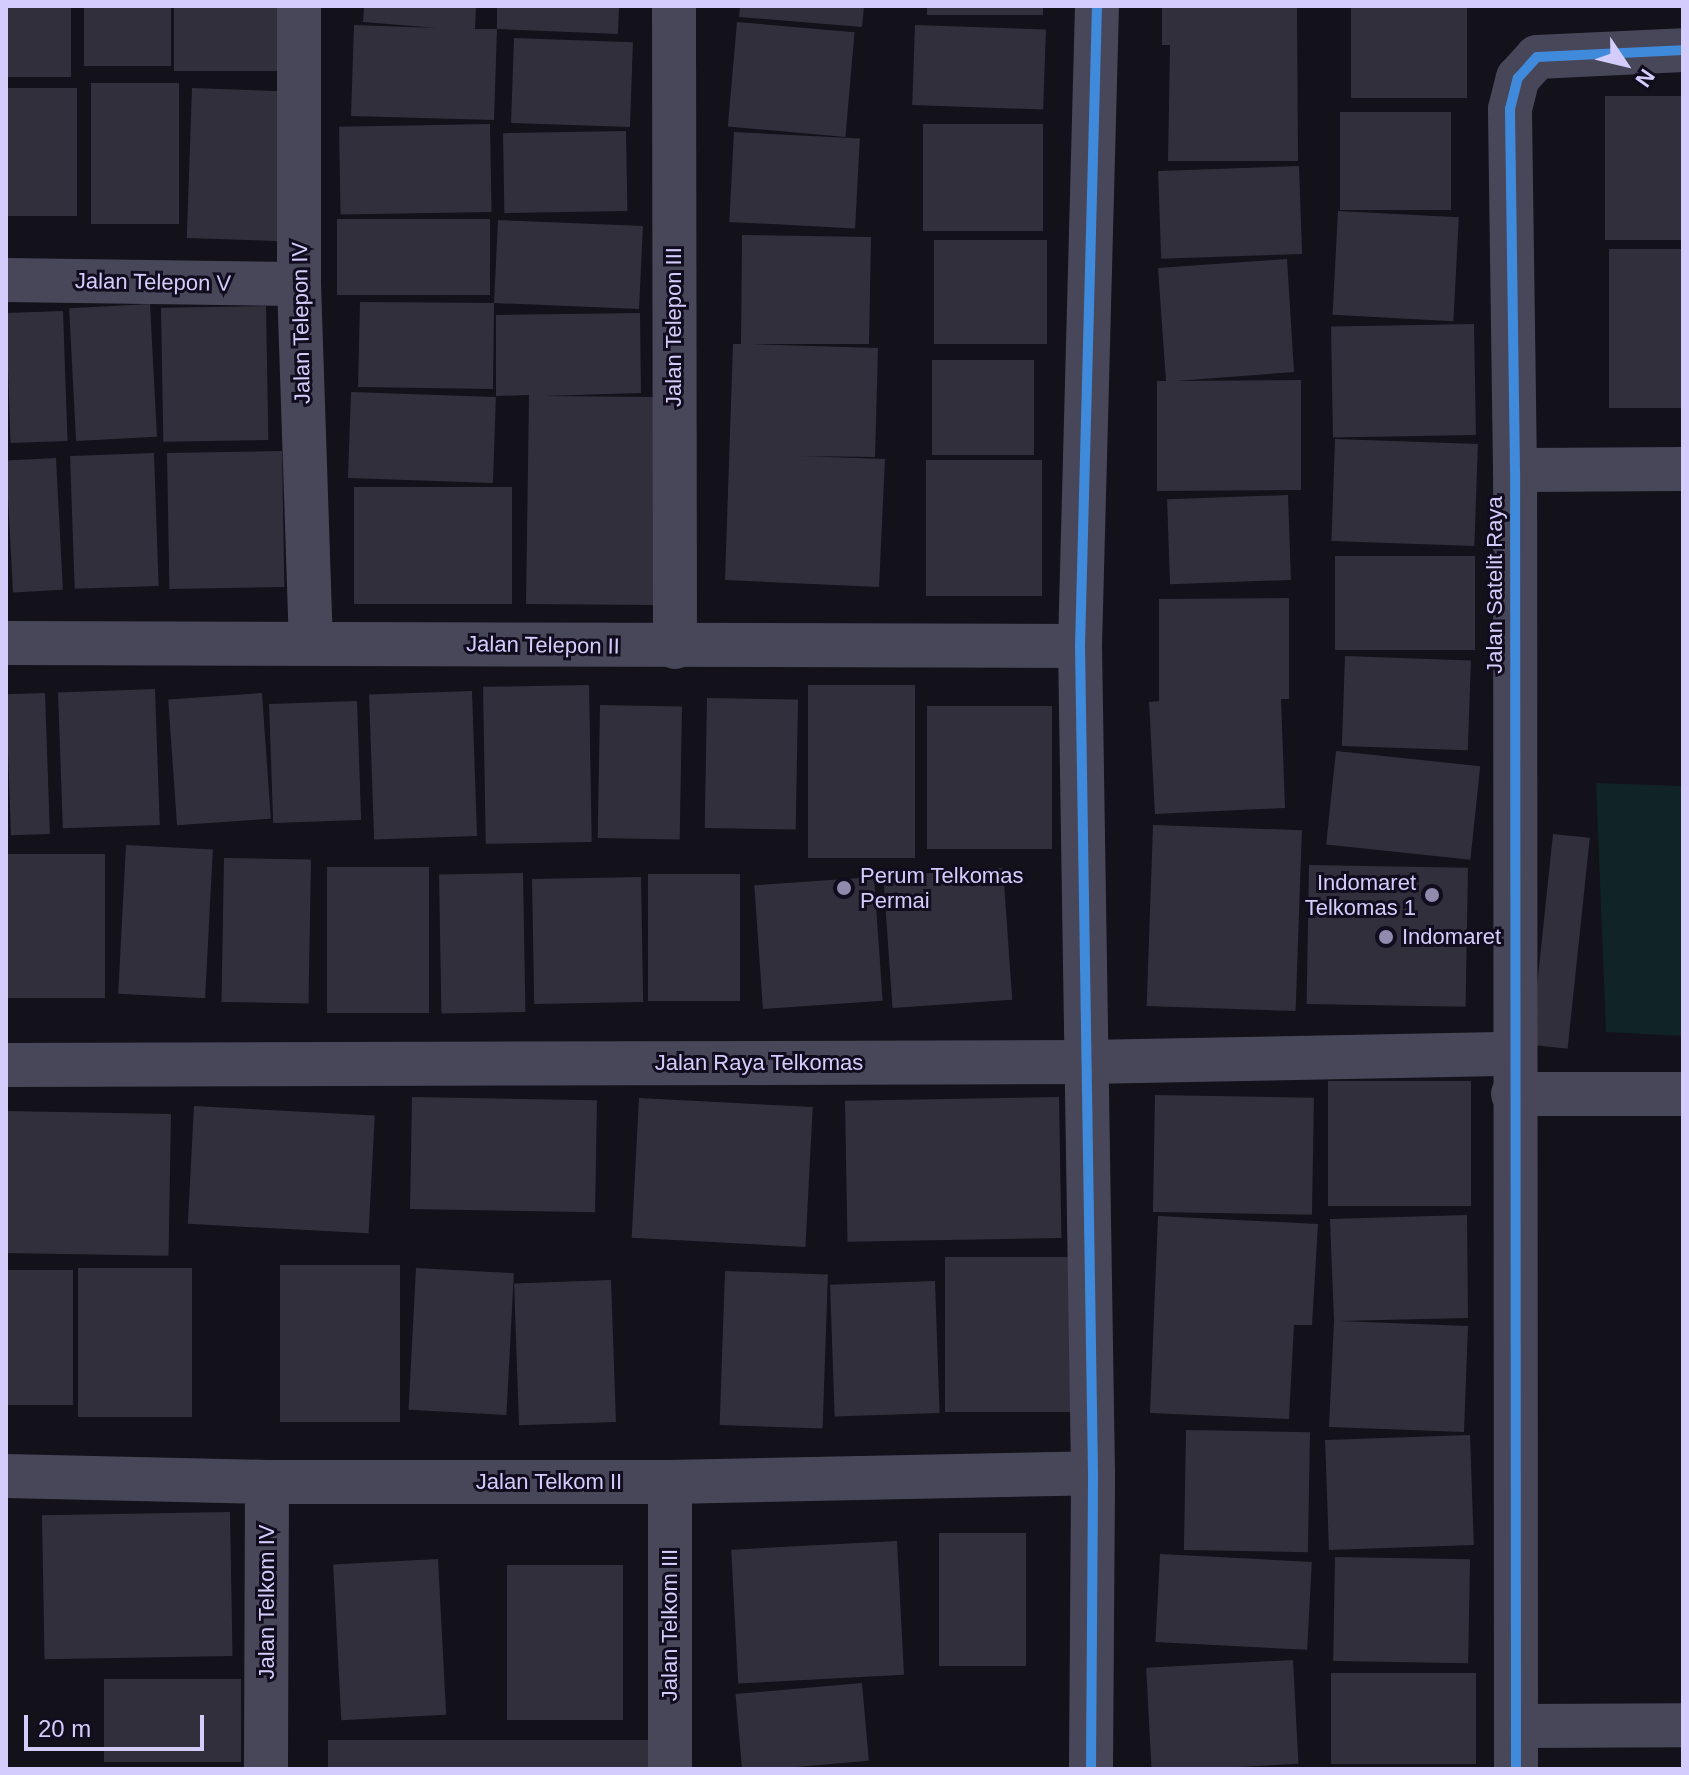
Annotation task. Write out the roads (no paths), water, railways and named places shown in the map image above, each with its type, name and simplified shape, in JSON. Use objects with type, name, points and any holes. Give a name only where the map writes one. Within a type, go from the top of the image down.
[{"type":"street","name":"Jalan Telepon IV","points":[[299,6],[299,284],[311,641]]},
{"type":"street","name":"Jalan Telepon III","points":[[674,6],[675,647]]},
{"type":"street","points":[[1091,1769],[1093,1473],[1080,646],[1097,6]]},
{"type":"street","name":"Jalan Satelit Raya","points":[[1516,1769],[1513,1074],[1515,470],[1509,145],[1518,78],[1537,57],[1559,53],[1683,50]]},
{"type":"street","name":"Jalan Telepon V","points":[[6,280],[299,284]]},
{"type":"street","name":"Jalan Satelit Raya","points":[[1515,470],[1683,469]]},
{"type":"street","name":"Jalan Telepon II","points":[[6,643],[311,641],[675,647],[1080,646]]},
{"type":"street","name":"Jalan Raya Telkomas","points":[[6,1065],[1085,1062],[1513,1074],[1683,1094]]},
{"type":"street","name":"Jalan Telkom II","points":[[6,1476],[267,1482],[670,1482],[1093,1473]]},
{"type":"street","name":"Jalan Telkom IV","points":[[266,1769],[267,1482]]},
{"type":"street","name":"Jalan Telkom III","points":[[670,1482],[670,1769]]},
{"type":"street","points":[[1518,1726],[1683,1725]]},
{"type":"place","name":"Perum Telkomas Permai","points":[[844,888]]},
{"type":"place","name":"Indomaret Telkomas 1","points":[[1432,895]]},
{"type":"place","name":"Indomaret","points":[[1386,937]]}]
